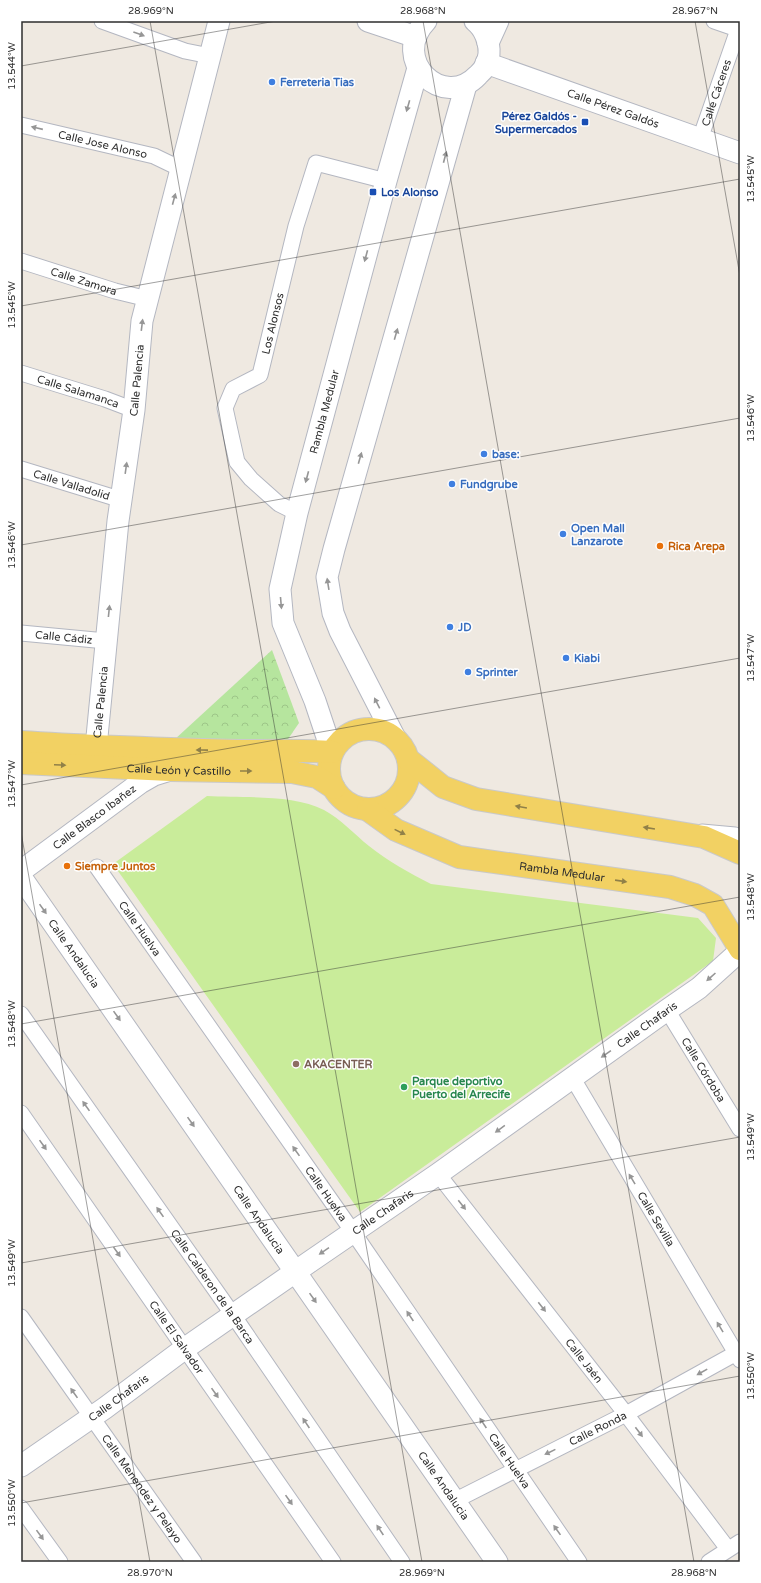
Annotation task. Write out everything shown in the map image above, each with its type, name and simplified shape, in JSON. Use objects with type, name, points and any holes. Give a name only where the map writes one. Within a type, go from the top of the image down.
[{"type":"main road","points":[[368,728],[382,731],[395,738],[403,747],[408,759],[409,774],[405,788],[395,800],[382,808],[368,810],[354,807],[342,799],[334,788],[329,777],[329,764],[332,752],[341,740],[353,732],[368,728]]},
{"type":"main road","name":"Calle León y Castillo","points":[[21,742],[96,747],[248,751],[297,750],[332,752]]},
{"type":"main road","points":[[408,759],[444,787],[476,799],[704,837],[740,853]]},
{"type":"main road","name":"Calle León y Castillo","points":[[21,763],[170,770],[292,772],[317,777],[334,788]]},
{"type":"main road","name":"Rambla Medular","points":[[368,810],[396,830],[458,857],[670,888],[694,895],[713,905],[740,950]]},
{"type":"street","points":[[102,21],[185,51],[210,56]]},
{"type":"street","name":"Calle Palencia","points":[[96,747],[106,641],[134,410],[142,321],[219,21]]},
{"type":"street","points":[[368,21],[421,29],[414,47],[414,58],[418,68],[425,77],[444,87],[455,87],[466,84],[482,72],[498,21]]},
{"type":"street","points":[[475,21],[484,32],[487,53]]},
{"type":"street","points":[[714,21],[739,28]]},
{"type":"street","name":"Calle Cáceres","points":[[700,139],[739,28]]},
{"type":"street","name":"Calle Pérez Galdós","points":[[487,53],[740,154]]},
{"type":"street","name":"Rambla Medular","points":[[332,752],[315,701],[283,623],[280,589],[297,513],[386,181],[418,68]]},
{"type":"street","points":[[395,738],[335,619],[327,577],[466,84]]},
{"type":"street","name":"Calle Jose Alonso","points":[[21,125],[154,156],[182,169]]},
{"type":"street","name":"Los Alonsos","points":[[297,513],[279,504],[251,480],[237,462],[225,408],[233,389],[260,376],[296,226],[316,164],[386,181]]},
{"type":"street","name":"Calle Zamora","points":[[21,261],[115,291],[148,299]]},
{"type":"street","name":"Calle Salamanca","points":[[21,373],[105,399],[134,410]]},
{"type":"street","name":"Calle Valladolid","points":[[21,469],[122,500]]},
{"type":"street","name":"Calle Cádiz","points":[[21,633],[106,641]]},
{"type":"street","points":[[297,750],[309,743],[315,729],[315,701]]},
{"type":"street","name":"Calle Blasco Ibañez","points":[[21,871],[140,783],[154,775],[170,770]]},
{"type":"street","points":[[676,832],[721,833],[735,835],[740,838]]},
{"type":"street","name":"Calle Huelva","points":[[97,867],[353,1232],[514,1469],[580,1562]]},
{"type":"street","name":"Calle Andalucia","points":[[21,877],[497,1562]]},
{"type":"street","name":"Calle Chafaris","points":[[21,1466],[184,1349],[438,1174],[699,988],[740,950]]},
{"type":"street","name":"Calle Córdoba","points":[[668,1010],[740,1130]]},
{"type":"street","name":"Calle Calderon de la Barca","points":[[21,1014],[233,1315],[402,1562]]},
{"type":"street","name":"Calle Sevilla","points":[[572,1078],[739,1355]]},
{"type":"street","name":"Calle El Salvador","points":[[21,1113],[333,1562]]},
{"type":"street","name":"Calle Jaén","points":[[438,1174],[626,1414],[734,1546]]},
{"type":"street","name":"Calle Menendez y Pelayo","points":[[21,1317],[194,1562]]},
{"type":"street","name":"Calle Ronda","points":[[454,1501],[739,1355]]},
{"type":"street","points":[[21,1508],[60,1562]]},
{"type":"street","points":[[709,1562],[734,1546]]},
{"type":"green space","points":[[272,650],[299,723],[286,742],[174,740]]},
{"type":"green space","name":"Parque deportivo Puerto del Arrecife","points":[[207,796],[283,799],[312,805],[324,810],[336,818],[384,857],[431,884],[698,918],[716,938],[713,961],[360,1212],[113,864]]},
{"type":"place","name":"Ferreteria Tias","points":[[272,82]]},
{"type":"place","name":"Pérez Galdós - Supermercados","points":[[585,122]]},
{"type":"place","name":"Los Alonso","points":[[373,192]]},
{"type":"place","name":"base:","points":[[484,454]]},
{"type":"place","name":"Fundgrube","points":[[452,484]]},
{"type":"place","name":"Open Mall Lanzarote","points":[[563,534]]},
{"type":"place","name":"Rica Arepa","points":[[660,546]]},
{"type":"place","name":"JD","points":[[450,627]]},
{"type":"place","name":"Kiabi","points":[[566,658]]},
{"type":"place","name":"Sprinter","points":[[468,672]]},
{"type":"place","name":"Siempre Juntos","points":[[67,866]]},
{"type":"place","name":"AKACENTER","points":[[296,1064]]},
{"type":"place","name":"Parque deportivo Puerto del Arrecife","points":[[404,1087]]}]
